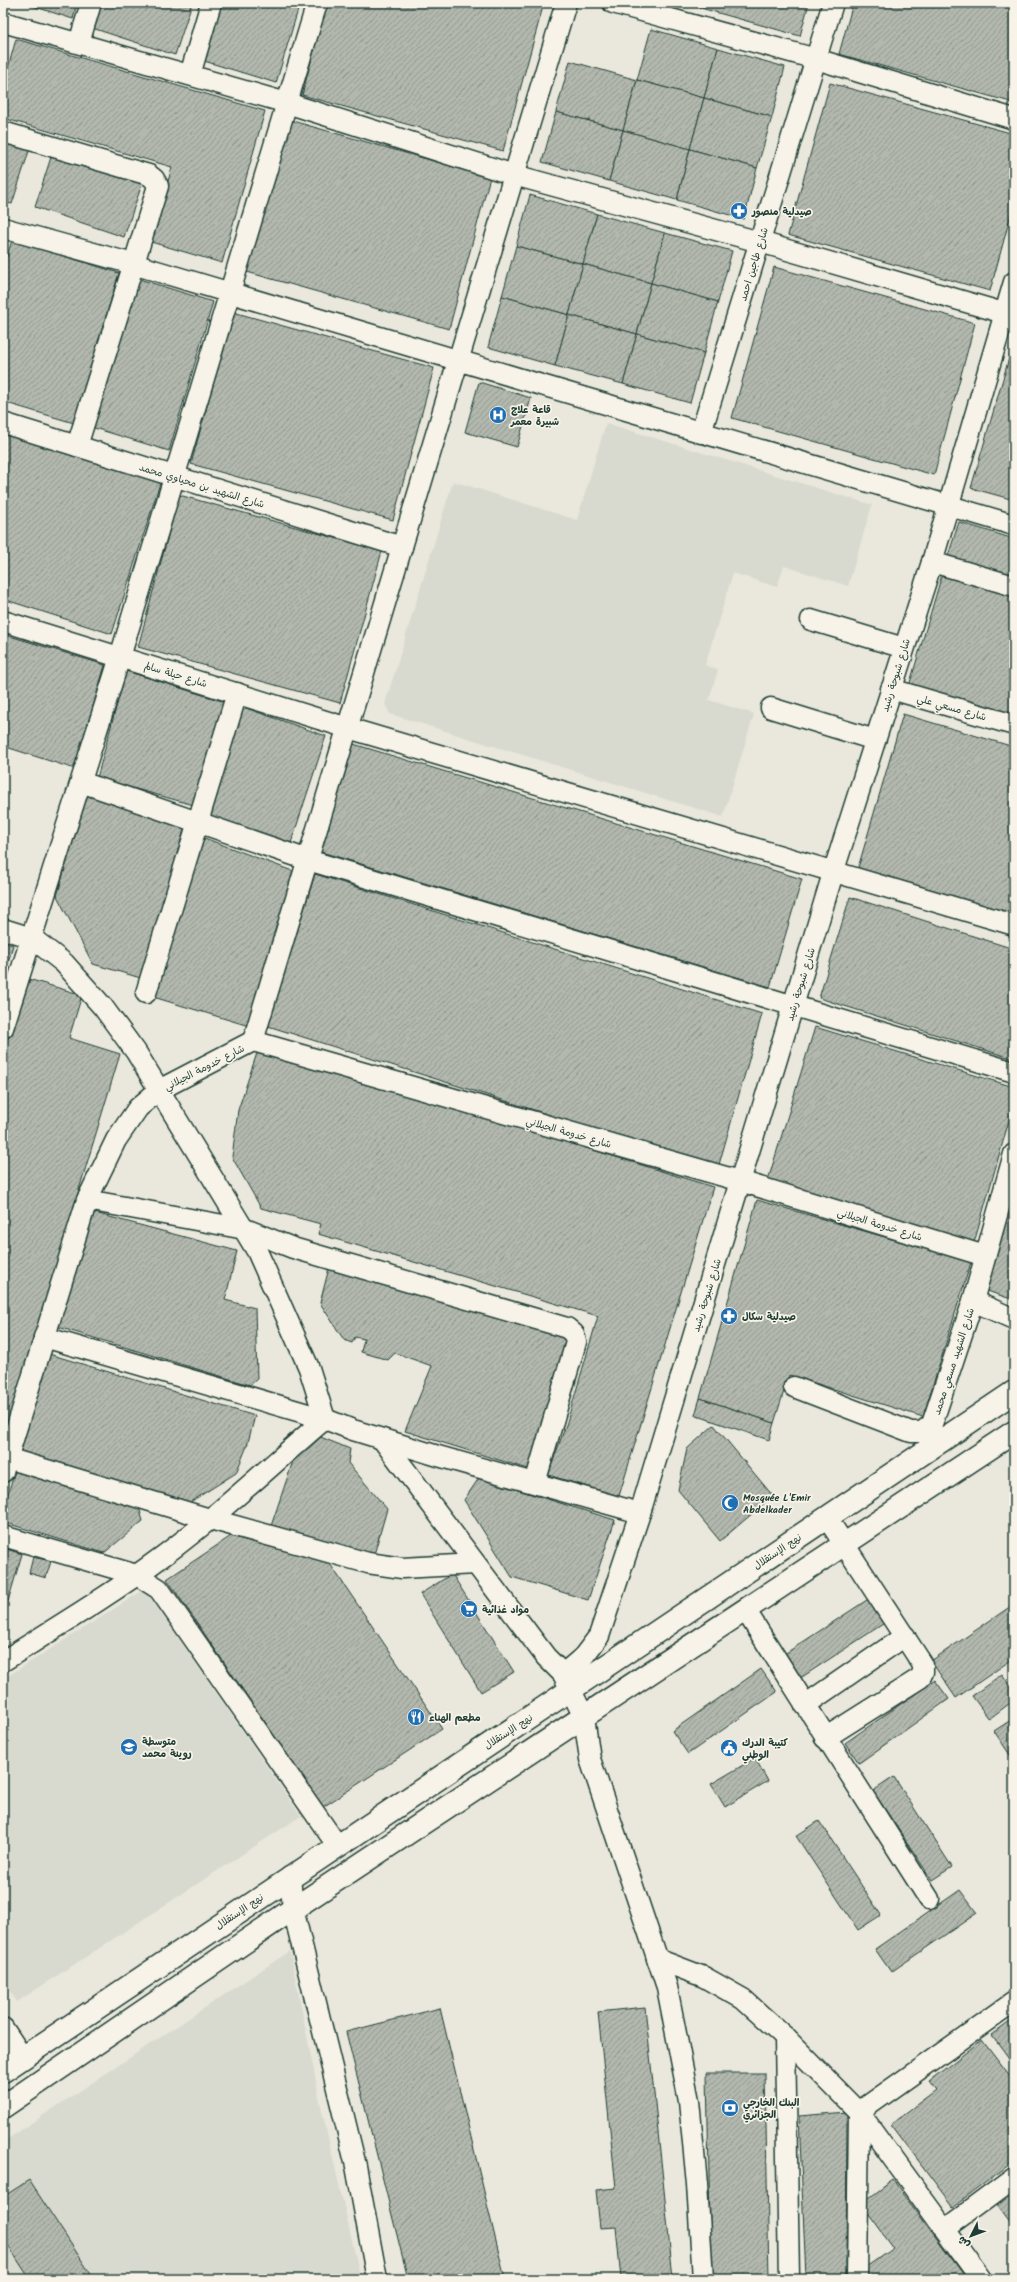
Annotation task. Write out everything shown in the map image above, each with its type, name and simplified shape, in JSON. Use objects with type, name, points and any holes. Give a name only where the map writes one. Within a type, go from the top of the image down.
[{"type":"main road","name":"نهج الإستقلال","points":[[3,2071],[337,1845],[568,1682],[827,1518],[1014,1392]]},
{"type":"main road","points":[[3,2106],[292,1909],[845,1546],[1014,1432]]},
{"type":"street","points":[[79,43],[91,3]]},
{"type":"street","points":[[190,75],[211,3]]},
{"type":"street","points":[[3,1028],[120,657],[317,3]]},
{"type":"street","points":[[254,1041],[566,3]]},
{"type":"street","points":[[613,3],[816,59],[1014,119]]},
{"type":"street","name":"شارع طاجين احمد","points":[[701,433],[833,3]]},
{"type":"street","points":[[3,22],[287,103],[514,175],[760,242],[1010,314]]},
{"type":"street","points":[[3,132],[149,175],[154,179],[158,186],[77,446]]},
{"type":"street","points":[[3,228],[229,292],[1014,525]]},
{"type":"street","name":"شارع شبوحة رشيد","points":[[568,1682],[583,1657],[599,1636],[640,1513],[834,870],[932,562],[947,506],[1010,314],[1014,282]]},
{"type":"street","name":"شارع الشهيد بن محياوي محمد","points":[[3,423],[402,547]]},
{"type":"street","points":[[932,562],[1014,586]]},
{"type":"street","points":[[812,620],[904,648]]},
{"type":"street","name":"شارع حيلة سالم","points":[[3,622],[348,728],[1014,924]]},
{"type":"street","name":"شارع مسعي علي","points":[[891,689],[1014,725]]},
{"type":"street","points":[[146,993],[237,693]]},
{"type":"street","points":[[770,708],[875,740]]},
{"type":"street","points":[[81,782],[308,860],[1014,1072]]},
{"type":"street","points":[[3,929],[32,938],[64,963],[103,1006],[136,1052],[257,1251],[309,1368],[325,1419]]},
{"type":"street","name":"شارع خدومة الجيلاني","points":[[5,1465],[87,1200],[116,1140],[138,1108],[159,1090],[254,1041],[740,1181],[985,1256]]},
{"type":"street","name":"شارع الشهيد مسعي محمد","points":[[794,1387],[911,1432],[922,1432],[932,1424],[973,1301],[1014,1154]]},
{"type":"street","points":[[87,1200],[244,1229],[293,1248],[567,1328],[574,1334],[576,1342],[535,1483]]},
{"type":"street","points":[[973,1301],[1014,1319]]},
{"type":"street","points":[[44,1337],[640,1513]]},
{"type":"street","points":[[3,1661],[137,1575],[210,1519],[325,1419]]},
{"type":"street","points":[[382,1438],[475,1564],[568,1682],[584,1717],[590,1759],[667,1987],[690,2101],[703,2279]]},
{"type":"street","points":[[5,1465],[210,1519],[368,1563],[402,1568],[475,1564]]},
{"type":"street","points":[[825,1738],[920,1678],[923,1672],[923,1665],[905,1636],[827,1518]]},
{"type":"street","points":[[3,1536],[137,1575],[159,1589],[337,1845]]},
{"type":"street","points":[[746,1611],[825,1738],[929,1899]]},
{"type":"street","points":[[805,1705],[905,1636]]},
{"type":"street","points":[[290,1877],[292,1909],[356,2166],[378,2279]]},
{"type":"street","points":[[657,1959],[704,1977],[743,1999],[785,2037],[859,2112],[980,2279]]},
{"type":"street","points":[[859,2112],[1014,2002]]},
{"type":"street","points":[[3,2028],[22,2058]]},
{"type":"street","points":[[785,2037],[789,2279]]},
{"type":"street","points":[[857,2279],[859,2112]]},
{"type":"street","points":[[944,2229],[1014,2178]]},
{"type":"shaded area","points":[[606,423],[872,505],[848,586],[784,566],[777,587],[733,573],[705,665],[718,670],[709,700],[754,714],[723,817],[390,714],[385,704],[453,481],[577,520]]},
{"type":"shaded area","name":"متوسطة روينة محمد","points":[[145,1589],[301,1816],[17,2002],[3,1981],[3,1679]]},
{"type":"shaded area","points":[[290,1951],[322,2111],[361,2279],[3,2279],[3,2142]]},
{"type":"building","points":[[23,3],[77,3],[73,19]]},
{"type":"building","points":[[97,3],[192,3],[175,55],[89,27]]},
{"type":"building","points":[[218,3],[300,3],[276,83],[201,60]]},
{"type":"building","points":[[327,3],[544,3],[503,151],[302,95]]},
{"type":"building","points":[[683,3],[809,3],[800,36]]},
{"type":"building","points":[[853,3],[1014,3],[1014,103],[839,54]]},
{"type":"building","points":[[651,29],[718,48],[704,98],[637,80]]},
{"type":"building","points":[[16,39],[265,111],[222,263],[151,242],[172,167],[3,118],[3,86]]},
{"type":"building","points":[[718,48],[785,67],[772,117],[704,98]]},
{"type":"building","points":[[570,61],[637,80],[623,130],[556,112]]},
{"type":"building","points":[[637,80],[704,98],[690,149],[623,130]]},
{"type":"building","points":[[830,83],[1014,134],[1014,203],[990,291],[788,235]]},
{"type":"building","points":[[704,98],[772,117],[757,168],[690,149]]},
{"type":"building","points":[[556,112],[623,130],[609,181],[542,162]]},
{"type":"building","points":[[289,120],[490,177],[449,329],[247,272]]},
{"type":"building","points":[[623,130],[690,149],[677,200],[609,181]]},
{"type":"building","points":[[3,140],[30,148],[12,204],[3,202]]},
{"type":"building","points":[[690,149],[757,168],[744,219],[677,200]]},
{"type":"building","points":[[52,154],[142,184],[124,237],[35,207]]},
{"type":"building","points":[[530,195],[597,214],[583,264],[516,246]]},
{"type":"building","points":[[597,214],[665,233],[651,283],[583,264]]},
{"type":"building","points":[[665,233],[732,251],[718,302],[651,283]]},
{"type":"building","points":[[12,240],[119,273],[74,423],[3,402],[3,269]]},
{"type":"building","points":[[516,246],[583,264],[569,315],[502,296]]},
{"type":"building","points":[[583,264],[651,283],[637,334],[569,315]]},
{"type":"building","points":[[774,267],[975,323],[934,475],[732,418]]},
{"type":"building","points":[[136,278],[213,302],[169,451],[91,427]]},
{"type":"building","points":[[651,283],[718,302],[704,353],[637,334]]},
{"type":"building","points":[[502,296],[569,315],[555,366],[488,347]]},
{"type":"building","points":[[233,312],[434,368],[393,520],[191,464]]},
{"type":"building","points":[[569,315],[637,334],[623,384],[555,366]]},
{"type":"building","points":[[637,334],[704,353],[690,403],[623,384]]},
{"type":"building","points":[[1014,341],[1014,500],[971,488]]},
{"type":"building","name":"قاعة علاج شبيرة معمر","points":[[479,382],[531,398],[517,447],[465,432]]},
{"type":"building","points":[[3,429],[161,480],[112,634],[3,599]]},
{"type":"building","points":[[179,495],[382,551],[340,703],[138,647]]},
{"type":"building","points":[[959,522],[1014,539],[1014,576],[948,556]]},
{"type":"building","points":[[944,568],[1014,589],[1014,718],[909,686]]},
{"type":"building","points":[[3,634],[105,665],[75,769],[3,746]]},
{"type":"building","points":[[126,671],[225,702],[197,806],[97,778]]},
{"type":"building","points":[[240,706],[326,736],[291,843],[203,814]]},
{"type":"building","points":[[903,714],[1014,747],[1014,914],[858,868]]},
{"type":"building","points":[[350,743],[802,879],[770,987],[318,851]]},
{"type":"building","points":[[87,793],[189,826],[144,979],[93,964],[57,896]]},
{"type":"building","points":[[199,836],[295,872],[249,1026],[150,996]]},
{"type":"building","points":[[315,874],[762,1014],[718,1168],[268,1026]]},
{"type":"building","points":[[850,897],[1014,949],[1014,1059],[819,998]]},
{"type":"building","points":[[3,942],[13,945],[3,981]]},
{"type":"building","points":[[25,978],[82,995],[69,1038],[120,1054],[3,1441],[3,1052]]},
{"type":"building","points":[[815,1027],[1014,1087],[1014,1103],[974,1243],[768,1180]]},
{"type":"building","points":[[259,1047],[713,1187],[619,1496],[548,1475],[567,1422],[598,1316],[318,1234],[321,1224],[261,1208],[232,1157],[238,1110]]},
{"type":"building","points":[[1014,1173],[1014,1300],[981,1289]]},
{"type":"building","points":[[757,1200],[971,1262],[923,1417],[789,1375],[774,1423],[700,1398]]},
{"type":"building","points":[[91,1212],[237,1251],[225,1300],[255,1308],[257,1379],[250,1385],[58,1327]]},
{"type":"building","points":[[330,1264],[570,1339],[552,1401],[528,1469],[405,1431],[432,1366],[395,1353],[388,1360],[361,1352],[364,1339],[355,1337],[352,1343],[344,1340],[320,1303]]},
{"type":"building","points":[[49,1354],[255,1416],[247,1446],[236,1473],[184,1506],[19,1455]]},
{"type":"building","points":[[700,1398],[774,1423],[769,1440],[695,1415]]},
{"type":"building","points":[[714,1425],[773,1496],[720,1541],[678,1490],[687,1449]]},
{"type":"building","points":[[318,1436],[350,1449],[348,1463],[387,1509],[373,1558],[270,1529],[294,1458]]},
{"type":"building","points":[[15,1471],[139,1507],[143,1521],[104,1553],[3,1522],[3,1510]]},
{"type":"building","points":[[479,1478],[615,1520],[588,1600],[512,1577],[464,1500]]},
{"type":"building","points":[[237,1532],[326,1558],[442,1729],[323,1807],[167,1579]]},
{"type":"building","points":[[3,1548],[22,1554],[3,1618]]},
{"type":"building","points":[[33,1557],[51,1561],[46,1578],[29,1573]]},
{"type":"building","points":[[452,1574],[514,1672],[481,1692],[420,1594]]},
{"type":"building","points":[[870,1598],[886,1622],[799,1679],[783,1655]]},
{"type":"building","points":[[1014,1604],[1014,1658],[956,1698],[931,1661]]},
{"type":"building","points":[[761,1669],[777,1692],[688,1754],[672,1731]]},
{"type":"building","points":[[1002,1674],[1014,1691],[1014,1700],[989,1719],[972,1696]]},
{"type":"building","points":[[935,1680],[949,1699],[859,1763],[845,1743]]},
{"type":"building","points":[[1014,1718],[1014,1757],[1012,1758],[994,1731]]},
{"type":"building","points":[[755,1758],[768,1781],[725,1807],[711,1784]]},
{"type":"building","points":[[894,1777],[952,1867],[932,1880],[873,1791]]},
{"type":"building","points":[[819,1821],[881,1915],[858,1930],[796,1836]]},
{"type":"building","points":[[960,1890],[977,1913],[891,1972],[875,1949]]},
{"type":"building","points":[[645,2007],[673,2279],[621,2279],[616,2227],[600,2228],[596,2190],[616,2188],[598,2012]]},
{"type":"building","points":[[440,2008],[505,2279],[408,2279],[346,2032]]},
{"type":"building","points":[[1014,2019],[1014,2065],[992,2035]]},
{"type":"building","points":[[982,2040],[1014,2082],[1014,2161],[953,2207],[891,2124],[936,2090],[929,2081]]},
{"type":"building","points":[[707,2073],[765,2073],[769,2279],[711,2279]]},
{"type":"building","points":[[847,2112],[846,2279],[806,2279],[799,2116]]},
{"type":"building","points":[[29,2180],[94,2279],[30,2279],[3,2238],[3,2197]]},
{"type":"building","points":[[893,2180],[967,2279],[864,2279],[859,2272],[893,2248],[861,2204]]},
{"type":"building","points":[[1014,2190],[1014,2227],[996,2203]]},
{"type":"place","name":"صيدلية منصور","points":[[739,211]]},
{"type":"place","name":"قاعة علاج شبيرة معمر","points":[[498,415]]},
{"type":"place","name":"صيدلية سكال","points":[[729,1316]]},
{"type":"place","name":"Mosquée L'Emir Abdelkader","points":[[730,1503]]},
{"type":"place","name":"مواد غذائية","points":[[469,1609]]},
{"type":"place","name":"مطعم الهناء","points":[[416,1717]]},
{"type":"place","name":"متوسطة روينة محمد","points":[[129,1747]]},
{"type":"place","name":"كتيبة الدرك الوطني","points":[[729,1748]]},
{"type":"place","name":"البنك الخارجي الجزائري","points":[[730,2108]]}]
